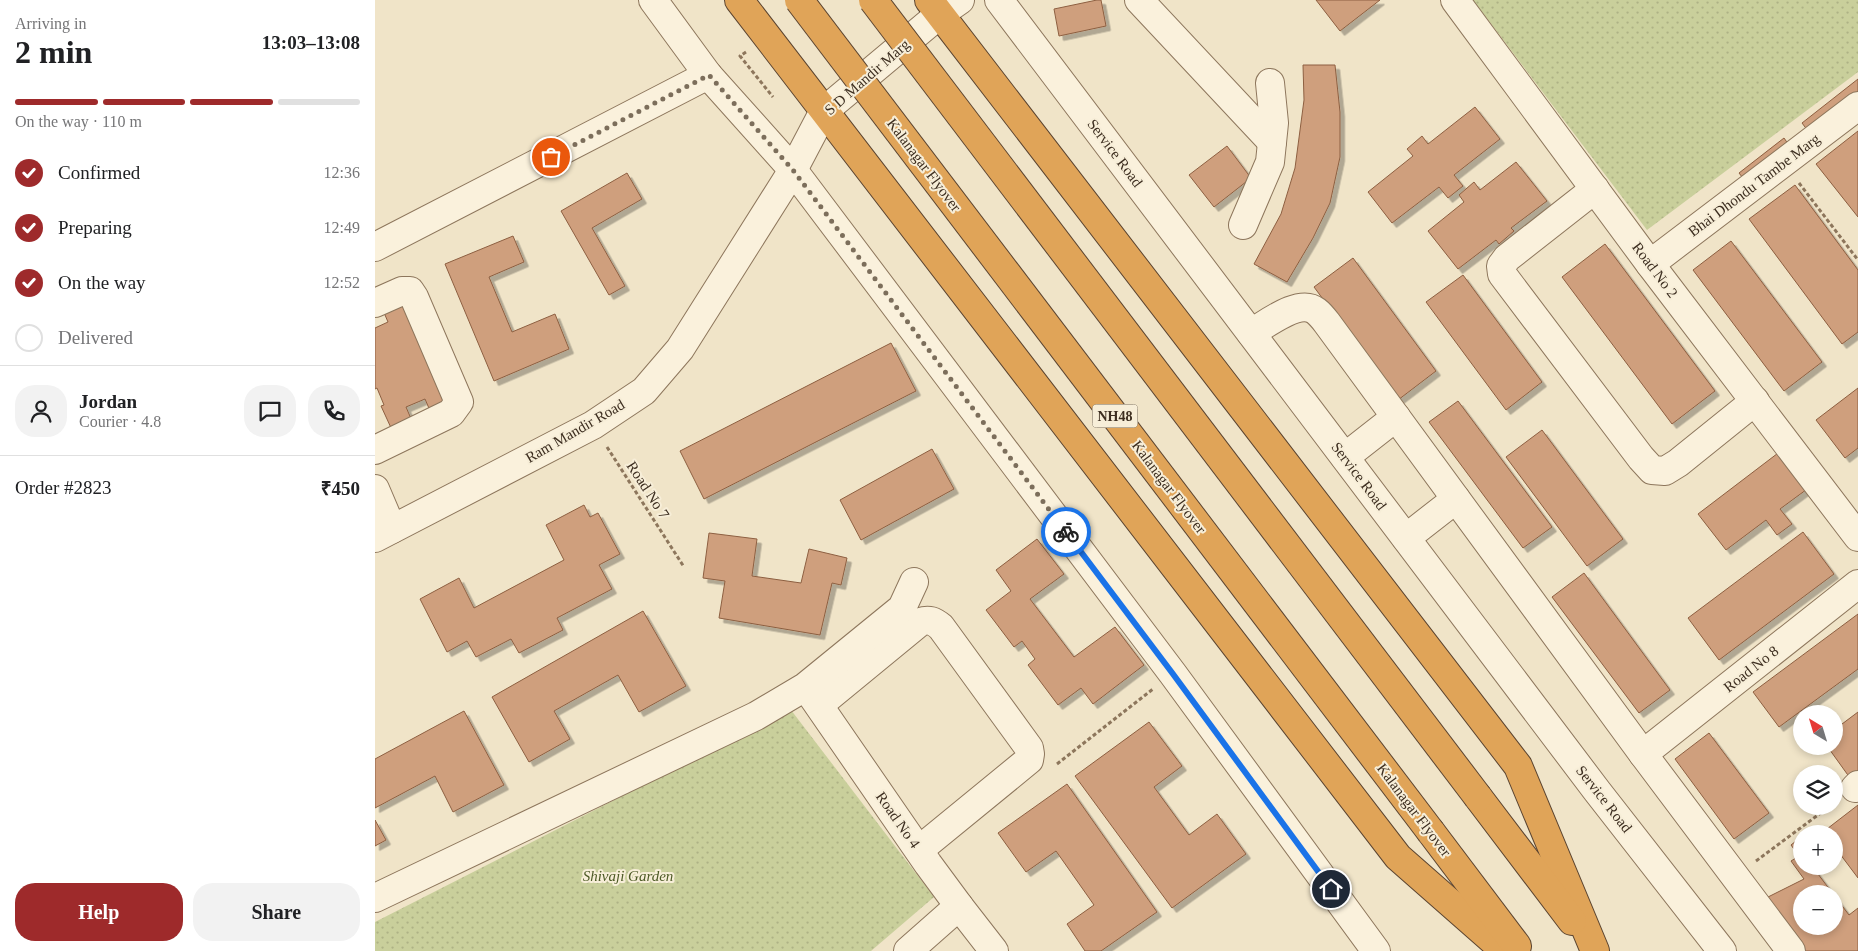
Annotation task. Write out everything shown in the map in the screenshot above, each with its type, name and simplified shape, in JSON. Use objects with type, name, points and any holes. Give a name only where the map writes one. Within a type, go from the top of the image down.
[{"type":"highway","points":[[739,0],[1398,858],[1505,951]]},
{"type":"highway","name":"Kalanagar Flyover","points":[[799,0],[1521,951]]},
{"type":"highway","points":[[873,0],[1595,951]]},
{"type":"highway","points":[[943,5],[1518,766],[1595,951]]},
{"type":"street","points":[[653,0],[709,75],[793,170],[1173,674],[1376,951]]},
{"type":"street","name":"Service Road","points":[[999,0],[1597,790],[1722,951]]},
{"type":"street","points":[[1139,0],[1272,142]]},
{"type":"street","name":"Road No 2","points":[[1455,0],[1650,264],[1858,537]]},
{"type":"street","name":"S D Mandir Marg","points":[[793,170],[824,111],[943,5]]},
{"type":"street","points":[[375,247],[709,75]]},
{"type":"street","points":[[1243,226],[1270,162],[1273,123],[1270,83]]},
{"type":"street","name":"Bhai Dhondu Tambe Marg","points":[[1650,264],[1858,106]]},
{"type":"street","name":"Ram Mandir Road","points":[[383,533],[593,425],[644,391],[680,349],[793,170]]},
{"type":"street","points":[[1595,189],[1507,258],[1501,266],[1502,274],[1514,290],[1652,470],[1665,472],[1755,401]]},
{"type":"street","points":[[375,304],[402,290],[410,291],[459,402],[451,413],[375,450]]},
{"type":"street","points":[[1251,333],[1295,308],[1307,307],[1316,311],[1327,323],[1643,754],[1791,951]]},
{"type":"street","points":[[1345,457],[1396,417]]},
{"type":"street","points":[[375,489],[383,533]]},
{"type":"street","points":[[1406,538],[1456,499]]},
{"type":"street","points":[[812,696],[902,608],[914,582]]},
{"type":"street","name":"Road No 8","points":[[1643,754],[1858,584]]},
{"type":"street","points":[[375,898],[756,716],[812,696],[920,622],[927,620],[934,621],[941,627],[1029,748],[1030,754],[1029,760],[919,850]]},
{"type":"street","name":"Road No 4","points":[[812,696],[987,948]]},
{"type":"street","points":[[908,951],[959,906]]},
{"type":"path","points":[[740,56],[773,97]]},
{"type":"path","points":[[1784,162],[1858,260]]},
{"type":"path","name":"Road No 7","points":[[593,425],[684,566]]},
{"type":"path","points":[[1735,877],[1818,815]]},
{"type":"green space","points":[[1473,0],[1858,0],[1858,72],[1647,230]]},
{"type":"green space","name":"Shivaji Garden","points":[[791,710],[934,897],[871,951],[375,951],[375,922]]},
{"type":"building","points":[[1101,0],[1106,26],[1059,36],[1054,9]]},
{"type":"building","points":[[1316,0],[1380,0],[1340,31]]},
{"type":"building","points":[[1303,65],[1335,65],[1340,112],[1340,157],[1330,203],[1313,238],[1287,282],[1254,264],[1281,214],[1295,168],[1304,100]]},
{"type":"building","points":[[1858,79],[1858,99],[1811,135],[1802,123]]},
{"type":"building","points":[[1475,107],[1500,139],[1454,175],[1463,186],[1448,198],[1439,187],[1392,223],[1368,192],[1413,156],[1407,149],[1422,136],[1428,144]]},
{"type":"building","points":[[1858,131],[1858,217],[1816,164]]},
{"type":"building","points":[[1784,138],[1791,148],[1746,182],[1739,173]]},
{"type":"building","points":[[1227,146],[1251,178],[1214,207],[1189,175]]},
{"type":"building","points":[[1516,162],[1547,201],[1511,228],[1514,231],[1499,244],[1496,240],[1458,269],[1428,231],[1464,202],[1459,195],[1474,182],[1480,190]]},
{"type":"building","points":[[627,173],[642,199],[592,228],[625,286],[609,295],[561,211]]},
{"type":"building","points":[[1795,185],[1858,270],[1858,332],[1842,344],[1749,219]]},
{"type":"building","points":[[513,236],[524,262],[489,277],[512,332],[555,314],[569,349],[494,381],[445,264]]},
{"type":"building","points":[[1731,241],[1822,362],[1784,391],[1693,270]]},
{"type":"building","points":[[1605,244],[1715,391],[1672,424],[1562,277]]},
{"type":"building","points":[[1353,258],[1436,371],[1398,400],[1314,287]]},
{"type":"building","points":[[1463,275],[1542,382],[1506,410],[1426,302]]},
{"type":"building","points":[[406,296],[454,402],[431,413],[425,399],[406,407],[412,421],[392,430],[381,406],[384,405],[377,388],[375,389],[375,328],[388,322],[382,308]]},
{"type":"building","points":[[891,343],[916,391],[704,499],[680,451]]},
{"type":"building","points":[[1858,388],[1858,448],[1845,458],[1816,420]]},
{"type":"building","points":[[1458,401],[1552,527],[1523,548],[1429,422]]},
{"type":"building","points":[[1542,430],[1623,539],[1587,566],[1506,457]]},
{"type":"building","points":[[1786,447],[1814,484],[1780,509],[1792,524],[1777,535],[1766,520],[1726,550],[1698,514]]},
{"type":"building","points":[[932,449],[954,489],[861,540],[840,500]]},
{"type":"building","points":[[584,505],[590,517],[598,513],[620,554],[599,565],[612,589],[557,618],[563,630],[519,653],[511,639],[476,657],[467,641],[447,652],[420,599],[459,578],[474,608],[564,560],[546,525]]},
{"type":"building","points":[[1803,532],[1834,574],[1719,660],[1688,618]]},
{"type":"building","points":[[709,533],[757,539],[752,576],[801,583],[809,549],[847,558],[841,585],[832,583],[820,635],[719,618],[725,581],[703,578]]},
{"type":"building","points":[[1037,539],[1064,574],[1030,599],[1074,657],[1115,627],[1144,665],[1093,704],[1081,688],[1058,705],[1028,665],[1035,659],[1022,641],[1014,647],[986,610],[1011,591],[996,570]]},
{"type":"building","points":[[1584,573],[1670,690],[1639,713],[1552,597]]},
{"type":"building","points":[[643,611],[686,686],[639,712],[618,675],[554,711],[570,739],[529,762],[492,697]]},
{"type":"building","points":[[1858,614],[1858,669],[1809,705],[1793,705],[1793,717],[1779,727],[1753,692]]},
{"type":"building","points":[[464,711],[504,785],[453,812],[435,776],[375,808],[375,759]]},
{"type":"building","points":[[1858,712],[1858,772],[1850,778],[1843,768],[1843,765],[1841,765],[1833,755],[1843,755],[1843,723]]},
{"type":"building","points":[[1149,722],[1182,766],[1154,787],[1189,835],[1217,814],[1246,854],[1172,908],[1075,776]]},
{"type":"building","points":[[1709,733],[1769,813],[1734,839],[1675,759]]},
{"type":"building","points":[[1067,784],[1157,912],[1101,951],[1085,951],[1067,924],[1094,905],[1056,851],[1026,872],[998,833]]},
{"type":"building","points":[[1858,805],[1858,878],[1843,858],[1843,825],[1832,825]]},
{"type":"building","points":[[375,820],[386,840],[375,846]]},
{"type":"building","points":[[1801,875],[1819,875],[1826,885],[1793,885],[1793,935],[1843,935],[1843,907],[1849,915],[1858,908],[1858,951],[1799,951],[1762,900],[1804,879]]},
{"type":"way so far","points":[[551,157],[709,75],[793,170],[1066,532]]},
{"type":"route","points":[[1066,532],[1331,889]]}]
